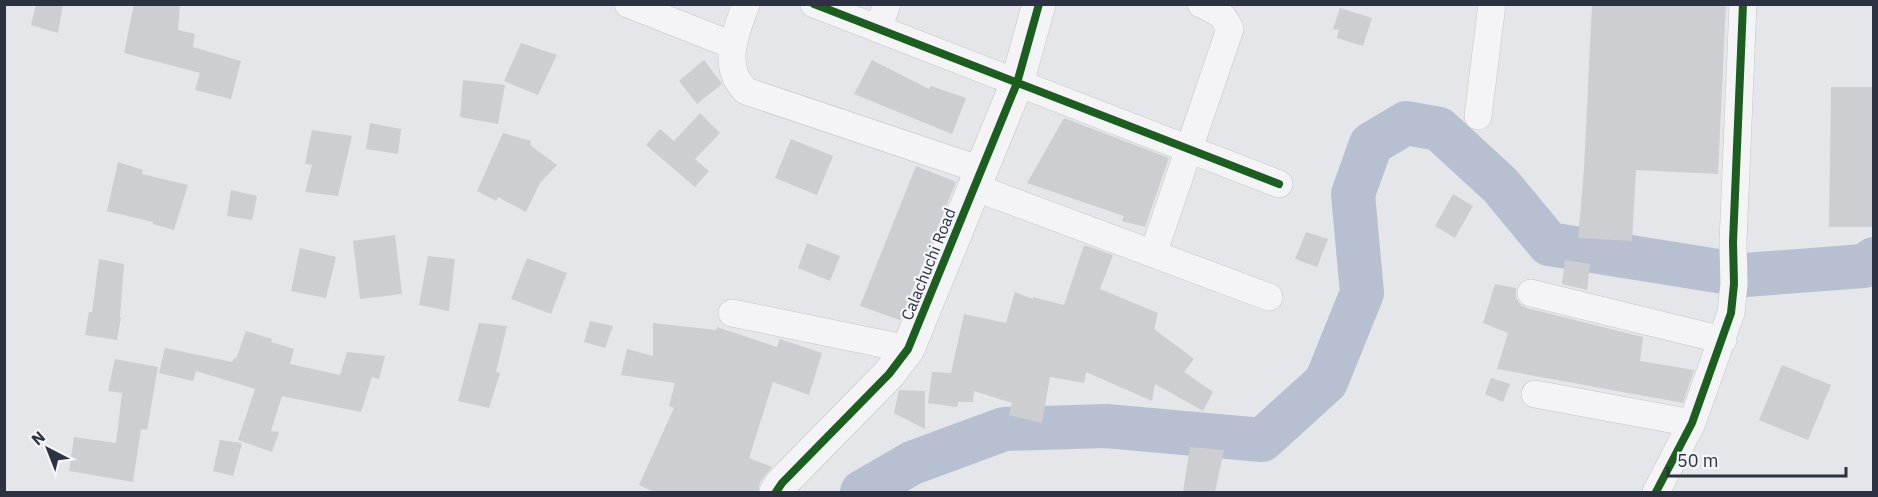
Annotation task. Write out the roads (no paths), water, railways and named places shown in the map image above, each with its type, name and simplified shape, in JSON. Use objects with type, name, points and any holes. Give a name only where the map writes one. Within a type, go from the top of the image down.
[{"type":"street","points":[[628,4],[732,45]]},
{"type":"street","points":[[746,4],[732,45],[734,74],[746,91],[978,179],[1153,254],[1269,297]]},
{"type":"street","points":[[814,4],[882,17],[1017,83],[1279,184]]},
{"type":"street","name":"Calachuchi Road","points":[[776,492],[782,483],[889,374],[908,349],[1017,83],[1039,4]]},
{"type":"street","points":[[1153,254],[1230,28],[1226,18],[1201,4]]},
{"type":"street","points":[[1478,116],[1492,4]]},
{"type":"street","points":[[1656,492],[1692,423],[1731,313],[1734,284],[1733,242],[1743,4]]},
{"type":"street","points":[[1531,293],[1723,340]]},
{"type":"street","points":[[732,314],[908,349]]},
{"type":"street","points":[[1535,394],[1692,423]]},
{"type":"waterway","points":[[862,492],[912,463],[1004,429],[1106,426],[1262,440],[1326,382],[1362,293],[1353,194],[1371,144],[1406,123],[1439,129],[1500,185],[1549,244],[1724,272]]},
{"type":"waterway","points":[[1745,275],[1864,266],[1874,259]]}]
